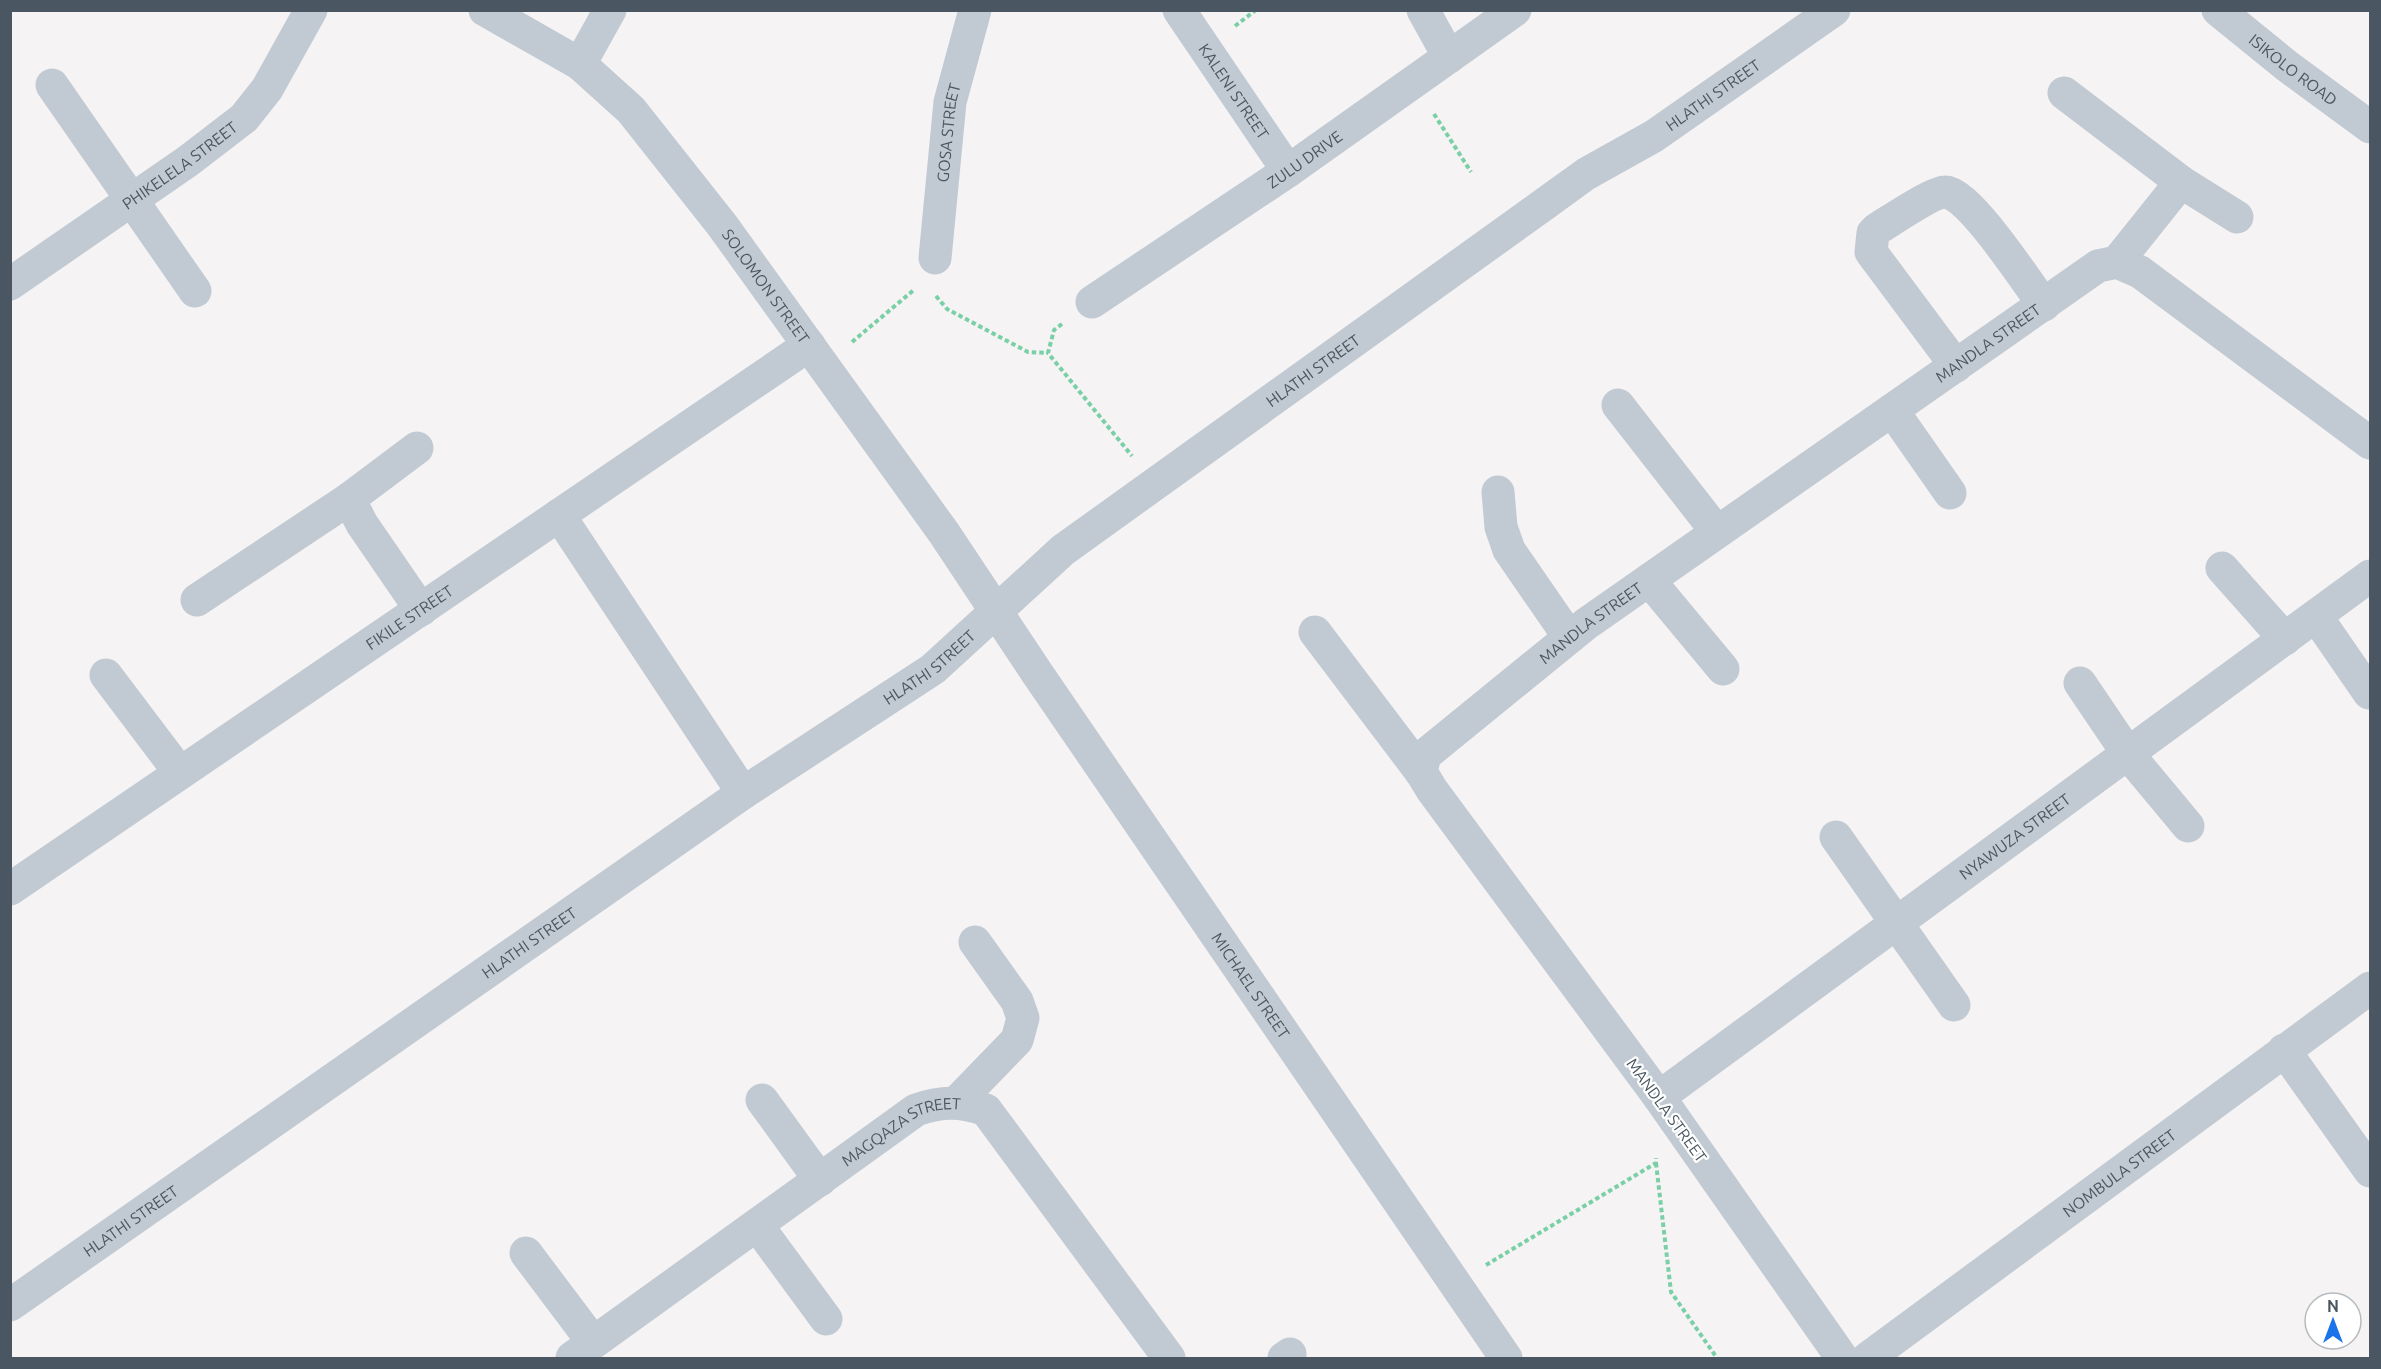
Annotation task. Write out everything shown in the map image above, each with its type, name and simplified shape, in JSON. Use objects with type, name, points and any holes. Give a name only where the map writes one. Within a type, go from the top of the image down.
[{"type":"street","name":"PHIKELELA STREET","points":[[10,284],[188,161],[244,118],[267,89],[311,10]]},
{"type":"street","name":"SOLOMON STREET","points":[[485,10],[580,64],[632,110],[722,225],[944,533],[997,612]]},
{"type":"street","points":[[580,64],[610,10]]},
{"type":"street","name":"GOSA STREET","points":[[929,270],[950,102],[975,10]]},
{"type":"street","name":"KALENI STREET","points":[[1179,10],[1288,171]]},
{"type":"street","points":[[1423,10],[1449,57]]},
{"type":"street","name":"ZULU DRIVE","points":[[1092,302],[1288,171],[1515,10]]},
{"type":"street","name":"HLATHI STREET","points":[[10,1305],[742,793],[933,669],[1063,550],[1586,174],[1654,136],[1834,10]]},
{"type":"street","name":"ISIKOLO ROAD","points":[[2218,10],[2287,66],[2370,127]]},
{"type":"street","points":[[52,85],[195,291]]},
{"type":"street","points":[[2064,93],[2181,182],[2237,218]]},
{"type":"street","points":[[2181,182],[2117,262],[2140,272],[2370,443]]},
{"type":"street","points":[[1956,366],[1871,252],[1873,233],[1877,229],[1938,194],[1952,192],[1980,218],[2044,305]]},
{"type":"street","name":"MANDLA STREET","points":[[1842,1359],[1659,1097],[1432,790],[1421,772],[1425,754],[1569,638],[1649,580],[2098,266],[2117,262]]},
{"type":"street","name":"FIKILE STREET","points":[[10,889],[559,515],[815,354]]},
{"type":"street","points":[[1618,405],[1717,532]]},
{"type":"street","points":[[1892,410],[1950,493]]},
{"type":"street","points":[[197,600],[349,499],[417,448]]},
{"type":"street","points":[[1498,492],[1501,527],[1509,550],[1569,638]]},
{"type":"street","points":[[349,499],[362,524],[421,610]]},
{"type":"street","points":[[559,515],[742,793]]},
{"type":"street","points":[[2222,568],[2285,639]]},
{"type":"street","name":"NYAWUZA STREET","points":[[1659,1097],[2370,576]]},
{"type":"street","points":[[1649,580],[1723,669]]},
{"type":"street","name":"MICHAEL STREET","points":[[997,612],[1506,1359]]},
{"type":"street","points":[[2316,616],[2369,693]]},
{"type":"street","points":[[1315,632],[1421,772]]},
{"type":"street","points":[[106,675],[180,773]]},
{"type":"street","points":[[2080,683],[2128,754],[2188,826]]},
{"type":"street","points":[[1836,837],[1954,1005]]},
{"type":"street","points":[[957,1102],[1017,1040],[1023,1018],[1017,1001],[975,942]]},
{"type":"street","name":"NOMBULA STREET","points":[[1868,1359],[2370,988]]},
{"type":"street","points":[[2284,1050],[2370,1171]]},
{"type":"street","points":[[762,1100],[820,1180]]},
{"type":"street","name":"MAGQAZA STREET","points":[[582,1351],[916,1110],[936,1103],[957,1102],[986,1110],[1169,1359]]},
{"type":"street","points":[[757,1225],[826,1319]]},
{"type":"street","points":[[526,1253],[582,1351]]},
{"type":"path","points":[[1414,82],[1471,172]]},
{"type":"path","points":[[815,354],[868,331],[929,270],[947,309],[1028,352],[1048,353],[1121,444],[1157,484]]},
{"type":"path","points":[[1048,353],[1054,330],[1092,302]]},
{"type":"path","points":[[1659,1097],[1656,1163],[1671,1292],[1717,1359]]},
{"type":"path","points":[[1455,1284],[1656,1163]]}]
